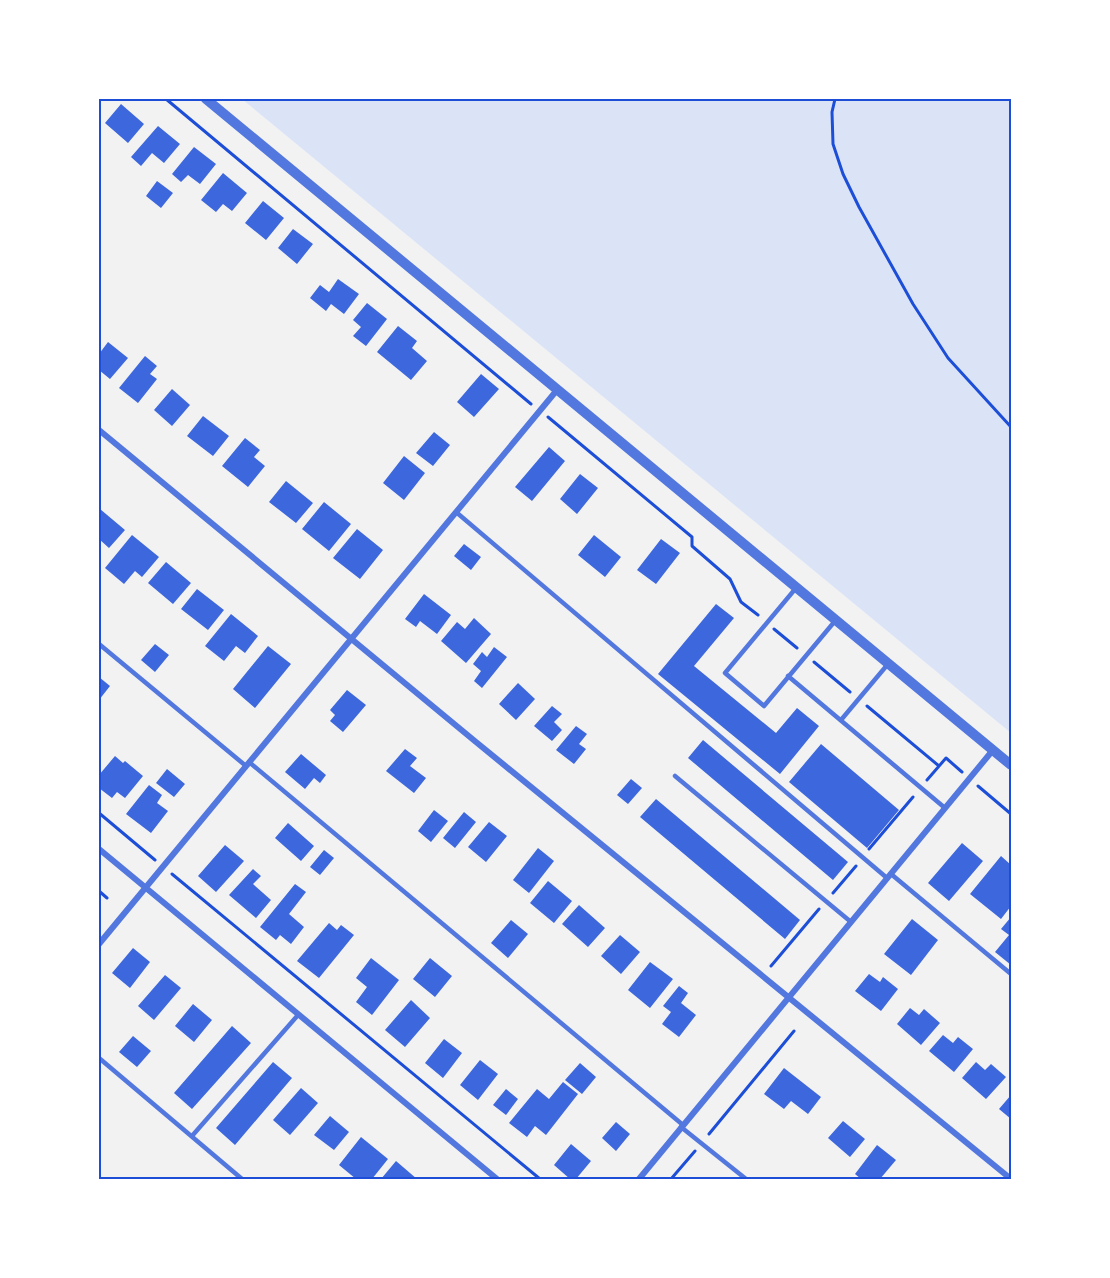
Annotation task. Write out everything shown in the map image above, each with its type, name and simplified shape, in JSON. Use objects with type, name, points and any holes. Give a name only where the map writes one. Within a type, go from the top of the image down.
[{"type":"street","points":[[206,99],[1011,765]]},
{"type":"street","points":[[99,944],[556,390]]},
{"type":"street","points":[[99,430],[1011,1179]]},
{"type":"street","points":[[639,1179],[993,750]]},
{"type":"street","points":[[99,849],[497,1179]]},
{"type":"lane","points":[[456,512],[863,857],[1011,974]]},
{"type":"lane","points":[[796,588],[725,673],[764,706],[835,621]]},
{"type":"lane","points":[[99,644],[248,764],[746,1179]]},
{"type":"lane","points":[[841,720],[888,664]]},
{"type":"lane","points":[[788,676],[945,808]]},
{"type":"lane","points":[[675,776],[851,922]]},
{"type":"lane","points":[[192,1136],[298,1015]]},
{"type":"lane","points":[[99,1058],[242,1179]]},
{"type":"path","points":[[166,99],[692,537],[692,546],[730,579],[741,602],[939,766]]},
{"type":"path","points":[[835,99],[832,112],[833,144],[843,174],[859,207],[913,304],[948,358],[1011,427]]},
{"type":"path","points":[[771,967],[946,758],[1011,814]]},
{"type":"path","points":[[99,813],[540,1179]]},
{"type":"path","points":[[99,891],[107,898]]},
{"type":"path","points":[[671,1179],[794,1031]]},
{"type":"shaded area","points":[[242,99],[1011,99],[1011,733]]},
{"type":"building","points":[[121,104],[144,124],[128,143],[105,123]]},
{"type":"building","points":[[158,126],[180,144],[164,163],[152,153],[141,166],[131,157]]},
{"type":"building","points":[[194,147],[216,164],[200,184],[188,175],[181,182],[172,174]]},
{"type":"building","points":[[223,173],[247,193],[232,211],[223,204],[216,212],[201,200]]},
{"type":"building","points":[[157,181],[173,193],[161,208],[146,196]]},
{"type":"building","points":[[263,201],[284,218],[266,240],[245,223]]},
{"type":"building","points":[[293,229],[313,244],[297,264],[278,248]]},
{"type":"building","points":[[338,279],[359,294],[344,314],[331,304],[326,311],[310,298],[320,285],[329,292]]},
{"type":"building","points":[[367,303],[387,319],[366,346],[353,336],[361,327],[353,320]]},
{"type":"building","points":[[398,326],[417,341],[412,348],[427,361],[411,380],[377,352]]},
{"type":"building","points":[[108,342],[128,358],[110,379],[99,370],[99,354]]},
{"type":"building","points":[[145,356],[157,366],[150,374],[157,379],[138,403],[119,388]]},
{"type":"building","points":[[481,374],[499,389],[474,417],[457,402]]},
{"type":"building","points":[[172,389],[190,405],[172,426],[154,410]]},
{"type":"building","points":[[203,416],[229,436],[213,456],[187,436]]},
{"type":"building","points":[[434,432],[450,445],[433,466],[416,453]]},
{"type":"building","points":[[245,438],[260,450],[254,457],[265,466],[248,487],[222,466]]},
{"type":"building","points":[[549,447],[565,461],[532,501],[515,487]]},
{"type":"building","points":[[404,456],[425,473],[404,500],[383,483]]},
{"type":"building","points":[[580,474],[598,488],[577,514],[560,499]]},
{"type":"building","points":[[286,481],[313,503],[296,523],[269,502]]},
{"type":"building","points":[[324,502],[351,524],[329,551],[302,529]]},
{"type":"building","points":[[100,509],[125,530],[109,548],[99,539]]},
{"type":"building","points":[[357,529],[383,550],[360,579],[333,558]]},
{"type":"building","points":[[132,535],[159,557],[142,577],[135,571],[124,584],[105,568]]},
{"type":"building","points":[[594,535],[621,557],[605,577],[578,555]]},
{"type":"building","points":[[661,539],[680,553],[656,584],[637,570]]},
{"type":"building","points":[[464,544],[481,557],[471,570],[454,556]]},
{"type":"building","points":[[166,562],[191,583],[173,604],[148,583]]},
{"type":"building","points":[[197,589],[224,610],[208,630],[181,609]]},
{"type":"building","points":[[424,594],[451,615],[437,634],[420,621],[416,627],[405,619]]},
{"type":"building","points":[[716,604],[734,618],[694,666],[776,733],[797,708],[819,726],[780,774],[658,674]]},
{"type":"building","points":[[231,614],[258,636],[245,653],[236,646],[224,661],[205,646]]},
{"type":"building","points":[[474,618],[491,634],[466,663],[441,641],[457,622],[465,629]]},
{"type":"building","points":[[155,644],[169,655],[155,672],[141,660]]},
{"type":"building","points":[[268,646],[291,664],[255,708],[233,689]]},
{"type":"building","points":[[494,647],[507,657],[482,688],[474,681],[481,671],[473,664],[482,652],[487,657]]},
{"type":"building","points":[[99,677],[110,686],[99,700]]},
{"type":"building","points":[[518,683],[535,699],[516,720],[499,704]]},
{"type":"building","points":[[347,690],[366,705],[343,732],[330,721],[335,715],[330,710]]},
{"type":"building","points":[[552,706],[562,714],[554,722],[562,730],[552,741],[534,726]]},
{"type":"building","points":[[576,726],[587,734],[579,744],[586,749],[574,764],[556,750]]},
{"type":"building","points":[[703,740],[848,862],[833,880],[688,758]]},
{"type":"building","points":[[821,744],[899,810],[867,848],[789,782]]},
{"type":"building","points":[[405,749],[417,758],[410,766],[426,778],[414,793],[386,771]]},
{"type":"building","points":[[301,754],[326,775],[320,783],[314,778],[305,789],[285,772]]},
{"type":"building","points":[[115,756],[143,776],[125,798],[117,792],[112,798],[99,788],[99,775]]},
{"type":"building","points":[[167,769],[185,784],[174,797],[156,783]]},
{"type":"building","points":[[631,779],[642,788],[628,804],[617,795]]},
{"type":"building","points":[[149,785],[162,795],[157,803],[168,811],[151,833],[126,814]]},
{"type":"building","points":[[656,799],[800,920],[785,939],[640,817]]},
{"type":"building","points":[[434,810],[448,821],[431,842],[418,831]]},
{"type":"building","points":[[464,812],[476,822],[455,848],[443,838]]},
{"type":"building","points":[[489,822],[507,836],[486,862],[468,847]]},
{"type":"building","points":[[288,823],[314,846],[301,861],[275,838]]},
{"type":"building","points":[[962,843],[983,861],[949,901],[928,883]]},
{"type":"building","points":[[225,845],[244,861],[216,892],[198,876]]},
{"type":"building","points":[[538,848],[554,861],[529,893],[513,880]]},
{"type":"building","points":[[324,850],[334,858],[320,875],[310,867]]},
{"type":"building","points":[[1001,856],[1011,865],[1011,906],[1001,919],[970,894]]},
{"type":"building","points":[[253,869],[261,876],[253,884],[271,900],[256,918],[229,895]]},
{"type":"building","points":[[548,881],[572,901],[554,923],[530,903]]},
{"type":"building","points":[[295,884],[306,892],[289,914],[304,927],[291,944],[280,935],[276,940],[260,927]]},
{"type":"building","points":[[579,905],[605,928],[588,947],[562,924]]},
{"type":"building","points":[[1011,917],[1011,965],[995,952],[1009,935],[1001,929]]},
{"type":"building","points":[[912,919],[938,940],[911,975],[884,954]]},
{"type":"building","points":[[511,920],[528,934],[508,958],[491,943]]},
{"type":"building","points":[[329,923],[337,930],[341,925],[354,935],[319,978],[297,961]]},
{"type":"building","points":[[620,935],[640,952],[621,974],[601,956]]},
{"type":"building","points":[[133,948],[150,962],[130,988],[112,973]]},
{"type":"building","points":[[371,958],[399,980],[372,1015],[356,1002],[367,987],[356,978]]},
{"type":"building","points":[[430,958],[452,976],[435,997],[413,979]]},
{"type":"building","points":[[650,962],[673,979],[650,1008],[628,990]]},
{"type":"building","points":[[869,974],[880,982],[883,977],[898,989],[881,1011],[855,991]]},
{"type":"building","points":[[165,975],[181,988],[154,1020],[138,1006]]},
{"type":"building","points":[[679,986],[688,993],[681,1003],[696,1015],[679,1037],[662,1024],[671,1012],[663,1006]]},
{"type":"building","points":[[411,1000],[430,1018],[405,1047],[385,1030]]},
{"type":"building","points":[[193,1004],[212,1020],[194,1042],[175,1026]]},
{"type":"building","points":[[910,1008],[919,1015],[924,1009],[940,1023],[921,1045],[897,1024]]},
{"type":"building","points":[[232,1026],[251,1043],[192,1109],[174,1093]]},
{"type":"building","points":[[943,1035],[953,1043],[958,1037],[973,1049],[954,1072],[929,1051]]},
{"type":"building","points":[[133,1036],[151,1051],[137,1067],[119,1052]]},
{"type":"building","points":[[444,1039],[462,1053],[443,1078],[425,1063]]},
{"type":"building","points":[[480,1060],[498,1074],[478,1100],[460,1085]]},
{"type":"building","points":[[273,1062],[292,1078],[235,1145],[216,1128]]},
{"type":"building","points":[[976,1062],[985,1070],[991,1064],[1006,1077],[986,1099],[962,1078]]},
{"type":"building","points":[[580,1063],[596,1077],[582,1094],[565,1080]]},
{"type":"building","points":[[784,1068],[821,1097],[808,1114],[791,1101],[784,1109],[764,1094]]},
{"type":"building","points":[[563,1082],[578,1094],[546,1135],[535,1126],[527,1137],[509,1123],[537,1089],[549,1099]]},
{"type":"building","points":[[301,1088],[318,1103],[290,1135],[273,1120]]},
{"type":"building","points":[[506,1089],[518,1099],[506,1115],[493,1105]]},
{"type":"building","points":[[1011,1095],[1011,1119],[999,1109]]},
{"type":"building","points":[[330,1116],[349,1132],[334,1150],[314,1135]]},
{"type":"building","points":[[843,1121],[865,1139],[850,1157],[828,1138]]},
{"type":"building","points":[[616,1122],[630,1134],[616,1151],[602,1138]]},
{"type":"building","points":[[361,1137],[388,1159],[372,1179],[356,1179],[339,1165]]},
{"type":"building","points":[[571,1144],[591,1161],[576,1179],[570,1179],[554,1165]]},
{"type":"building","points":[[877,1145],[896,1160],[880,1179],[868,1177],[861,1179],[855,1174]]},
{"type":"building","points":[[396,1161],[417,1179],[381,1179]]}]
